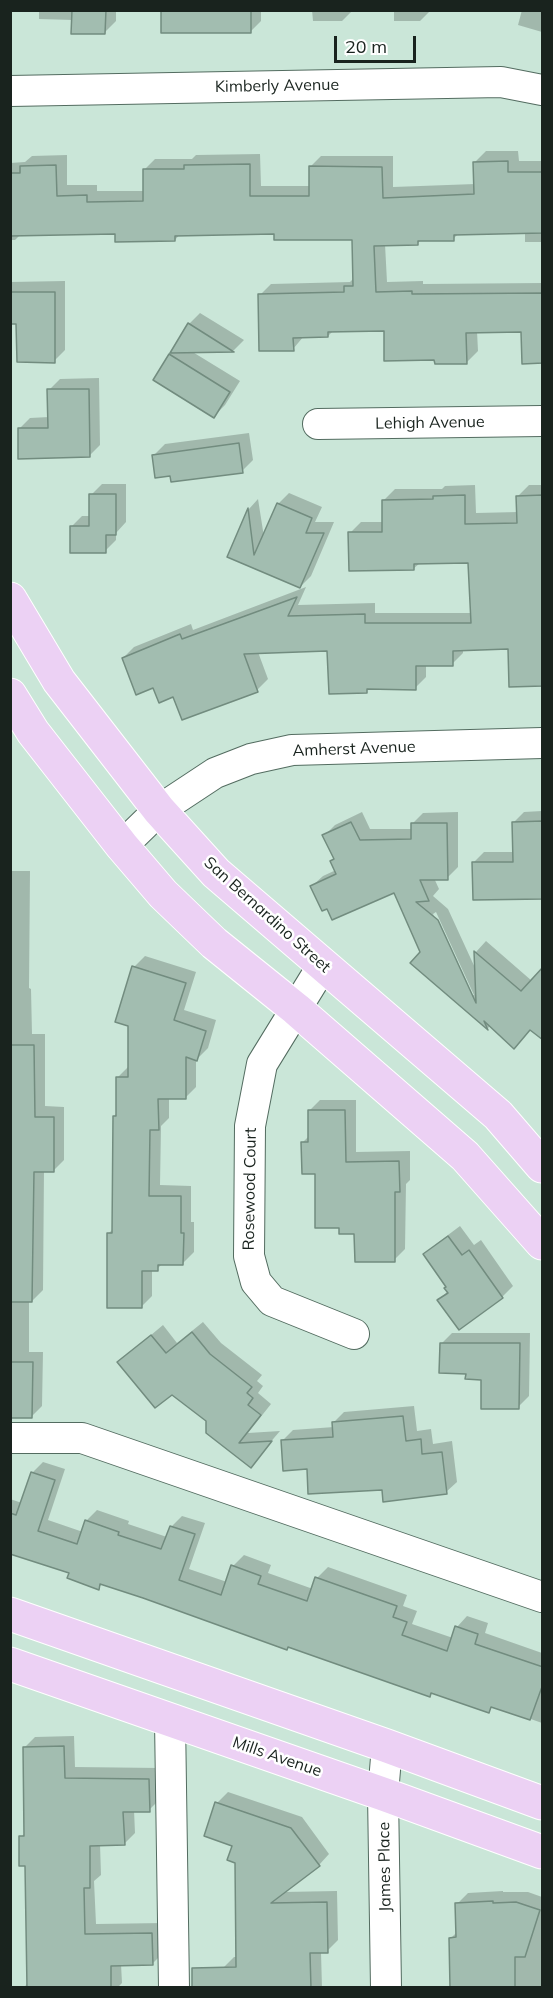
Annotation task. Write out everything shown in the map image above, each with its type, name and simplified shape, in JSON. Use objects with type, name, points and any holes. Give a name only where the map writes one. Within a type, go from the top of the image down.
[{"type":"main road","name":"San Bernardino Street","points":[[10,599],[59,681],[159,810],[216,873],[498,1115],[543,1166]]},
{"type":"main road","points":[[10,695],[33,732],[122,846],[163,894],[206,935],[296,1008],[465,1156],[543,1244]]},
{"type":"main road","points":[[10,1614],[543,1803]]},
{"type":"main road","name":"Mills Avenue","points":[[10,1664],[543,1852]]},
{"type":"street","name":"Kimberly Avenue","points":[[10,91],[501,81],[543,90]]},
{"type":"street","name":"Lehigh Avenue","points":[[318,424],[543,421]]},
{"type":"street","name":"Amherst Avenue","points":[[122,846],[159,810],[215,773],[251,759],[292,750],[543,743]]},
{"type":"street","name":"Rosewood Court","points":[[323,965],[262,1064],[250,1126],[249,1256],[255,1282],[272,1301],[354,1334]]},
{"type":"street","points":[[10,1438],[82,1438],[543,1596]]},
{"type":"street","points":[[170,1720],[174,1988]]},
{"type":"street","name":"James Place","points":[[386,1988],[383,1794],[387,1746]]},
{"type":"building","points":[[72,10],[106,10],[105,34],[71,34]]},
{"type":"building","points":[[161,10],[251,10],[251,33],[161,33]]},
{"type":"building","points":[[508,161],[508,172],[543,172],[543,233],[454,235],[454,241],[418,241],[418,245],[374,246],[376,292],[543,293],[543,363],[522,364],[521,332],[466,333],[467,364],[435,364],[434,360],[384,361],[384,331],[328,332],[328,337],[293,338],[294,351],[259,351],[258,294],[344,292],[344,286],[353,286],[352,240],[274,240],[274,234],[175,236],[175,241],[115,242],[115,234],[10,236],[10,173],[20,173],[20,166],[56,165],[57,196],[87,195],[87,202],[143,201],[143,169],[184,169],[184,165],[250,164],[250,196],[309,196],[309,166],[382,167],[383,198],[474,194],[473,162]]},
{"type":"building","points":[[10,292],[55,292],[55,363],[17,362],[16,324],[10,324]]},
{"type":"building","points":[[188,323],[234,352],[170,353]]},
{"type":"building","points":[[169,354],[230,392],[214,418],[153,380]]},
{"type":"building","points":[[47,389],[89,389],[90,457],[18,459],[18,428],[48,428]]},
{"type":"building","points":[[239,443],[243,473],[171,482],[170,476],[155,478],[152,455]]},
{"type":"building","points":[[89,494],[116,494],[116,535],[106,535],[106,553],[70,553],[70,526],[89,526]]},
{"type":"building","points":[[465,495],[465,524],[517,523],[516,496],[543,495],[543,686],[509,687],[508,649],[453,651],[453,666],[416,666],[416,690],[367,689],[367,693],[329,694],[327,651],[244,654],[258,692],[182,720],[173,697],[159,703],[153,688],[136,695],[122,658],[180,634],[182,639],[297,597],[288,616],[365,614],[365,623],[471,623],[468,563],[414,564],[414,570],[349,571],[348,532],[382,532],[382,500],[433,499],[433,496]]},
{"type":"building","points":[[277,503],[312,518],[306,533],[324,533],[300,588],[227,557],[248,508],[254,555]]},
{"type":"building","points":[[543,821],[543,899],[473,900],[472,862],[513,862],[512,822]]},
{"type":"building","points":[[351,822],[360,840],[411,839],[411,823],[447,823],[448,880],[420,880],[429,901],[416,902],[438,920],[476,1003],[474,951],[521,991],[543,967],[543,1040],[530,1030],[514,1049],[484,1021],[488,1030],[410,963],[420,952],[394,893],[332,920],[327,909],[322,911],[310,886],[336,874],[330,861],[334,859],[322,835]]},
{"type":"building","points":[[132,966],[186,983],[174,1020],[206,1031],[197,1061],[186,1057],[186,1099],[158,1099],[159,1130],[150,1130],[149,1196],[181,1196],[181,1233],[184,1233],[183,1265],[158,1265],[158,1271],[142,1271],[142,1308],[107,1308],[107,1233],[112,1233],[113,1116],[116,1116],[116,1077],[128,1077],[128,1026],[115,1022]]},
{"type":"building","points":[[10,1045],[34,1045],[35,1117],[54,1117],[54,1172],[34,1172],[32,1302],[10,1302]]},
{"type":"building","points":[[308,1110],[345,1110],[346,1162],[399,1161],[400,1192],[395,1192],[395,1262],[355,1262],[354,1234],[339,1234],[339,1228],[315,1228],[315,1174],[302,1174],[301,1142],[308,1142]]},
{"type":"building","points":[[448,1236],[462,1255],[469,1250],[503,1298],[459,1330],[437,1300],[448,1293],[423,1254]]},
{"type":"building","points":[[192,1332],[210,1354],[252,1387],[247,1393],[253,1398],[248,1405],[261,1415],[239,1443],[272,1441],[251,1468],[206,1433],[206,1421],[172,1395],[155,1408],[117,1362],[151,1335],[166,1353]]},
{"type":"building","points":[[440,1343],[520,1343],[519,1409],[481,1409],[481,1380],[465,1379],[466,1374],[439,1373]]},
{"type":"building","points":[[10,1362],[33,1362],[32,1418],[10,1418]]},
{"type":"building","points":[[403,1416],[406,1441],[421,1439],[422,1454],[442,1452],[447,1494],[383,1502],[382,1490],[308,1494],[307,1469],[283,1471],[281,1440],[333,1437],[332,1422]]},
{"type":"building","points":[[31,1472],[55,1480],[38,1531],[77,1544],[85,1520],[119,1532],[118,1535],[161,1549],[170,1526],[195,1534],[179,1580],[221,1595],[231,1565],[261,1576],[258,1584],[307,1601],[315,1577],[397,1606],[393,1617],[407,1622],[402,1635],[447,1651],[455,1626],[478,1634],[475,1644],[543,1667],[543,1684],[530,1720],[491,1707],[489,1713],[431,1693],[430,1697],[288,1647],[287,1650],[100,1584],[99,1590],[67,1578],[69,1573],[10,1554],[10,1513],[16,1515]]},
{"type":"building","points":[[64,1746],[65,1778],[149,1779],[150,1812],[123,1812],[125,1845],[90,1846],[90,1888],[84,1888],[85,1934],[152,1933],[153,1965],[111,1966],[111,1988],[27,1988],[25,1866],[19,1866],[19,1836],[24,1836],[23,1747]]},
{"type":"building","points":[[215,1802],[291,1828],[320,1866],[271,1903],[327,1902],[328,1953],[310,1953],[311,1988],[192,1988],[192,1968],[236,1967],[235,1863],[227,1860],[232,1846],[204,1836]]},
{"type":"building","points":[[493,1901],[493,1903],[516,1902],[540,1910],[525,1957],[515,1957],[515,1988],[450,1988],[449,1938],[456,1937],[455,1903]]}]
